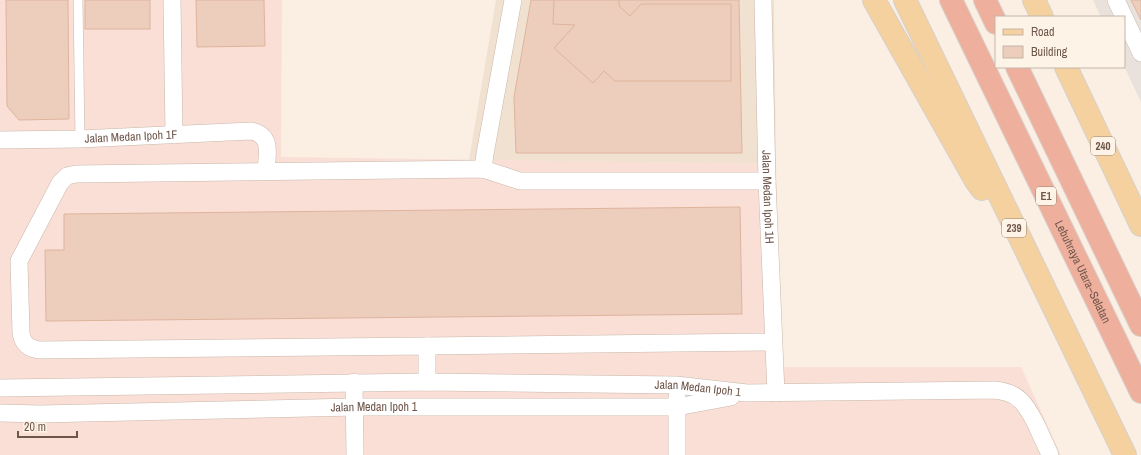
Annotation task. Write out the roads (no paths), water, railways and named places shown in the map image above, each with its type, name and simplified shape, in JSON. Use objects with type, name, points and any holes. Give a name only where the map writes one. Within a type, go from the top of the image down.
[{"type":"highway","name":"Lebuhraya Utara–Selatan","points":[[951,0],[1141,392]]},
{"type":"highway","points":[[985,0],[995,21]]},
{"type":"highway","name":"E1","points":[[1017,68],[1141,325]]},
{"type":"main road","points":[[874,0],[976,181],[1010,219]]},
{"type":"main road","name":"239","points":[[905,0],[1125,455]]},
{"type":"main road","points":[[1034,0],[1042,16]]},
{"type":"main road","name":"240","points":[[1066,68],[1141,225]]},
{"type":"street","name":"Jalan Medan Ipoh 1F","points":[[0,140],[80,139],[174,135],[172,0]]},
{"type":"street","points":[[483,169],[484,154],[513,0]]},
{"type":"street","name":"Jalan Medan Ipoh 1H","points":[[763,0],[773,342],[776,393]]},
{"type":"street","points":[[1116,0],[1124,16]]},
{"type":"street","points":[[1125,19],[1141,53]]},
{"type":"street","points":[[174,135],[251,131],[257,132],[262,135],[267,145],[266,171]]},
{"type":"street","points":[[768,181],[520,181],[483,169],[76,174],[67,176],[60,183],[19,261],[21,333],[22,339],[26,345],[32,349],[39,350],[773,342]]},
{"type":"street","points":[[427,346],[427,382]]},
{"type":"street","points":[[354,382],[355,455]]},
{"type":"street","name":"Jalan Medan Ipoh 1","points":[[0,388],[427,382],[676,385],[747,393],[1003,390],[1019,398],[1025,404],[1050,455]]},
{"type":"street","points":[[676,385],[677,455]]},
{"type":"street","name":"Jalan Medan Ipoh 1","points":[[0,413],[40,414],[355,407],[677,407],[747,393]]},
{"type":"street","points":[[0,408],[40,414]]},
{"type":"lane","points":[[78,0],[80,139]]}]
